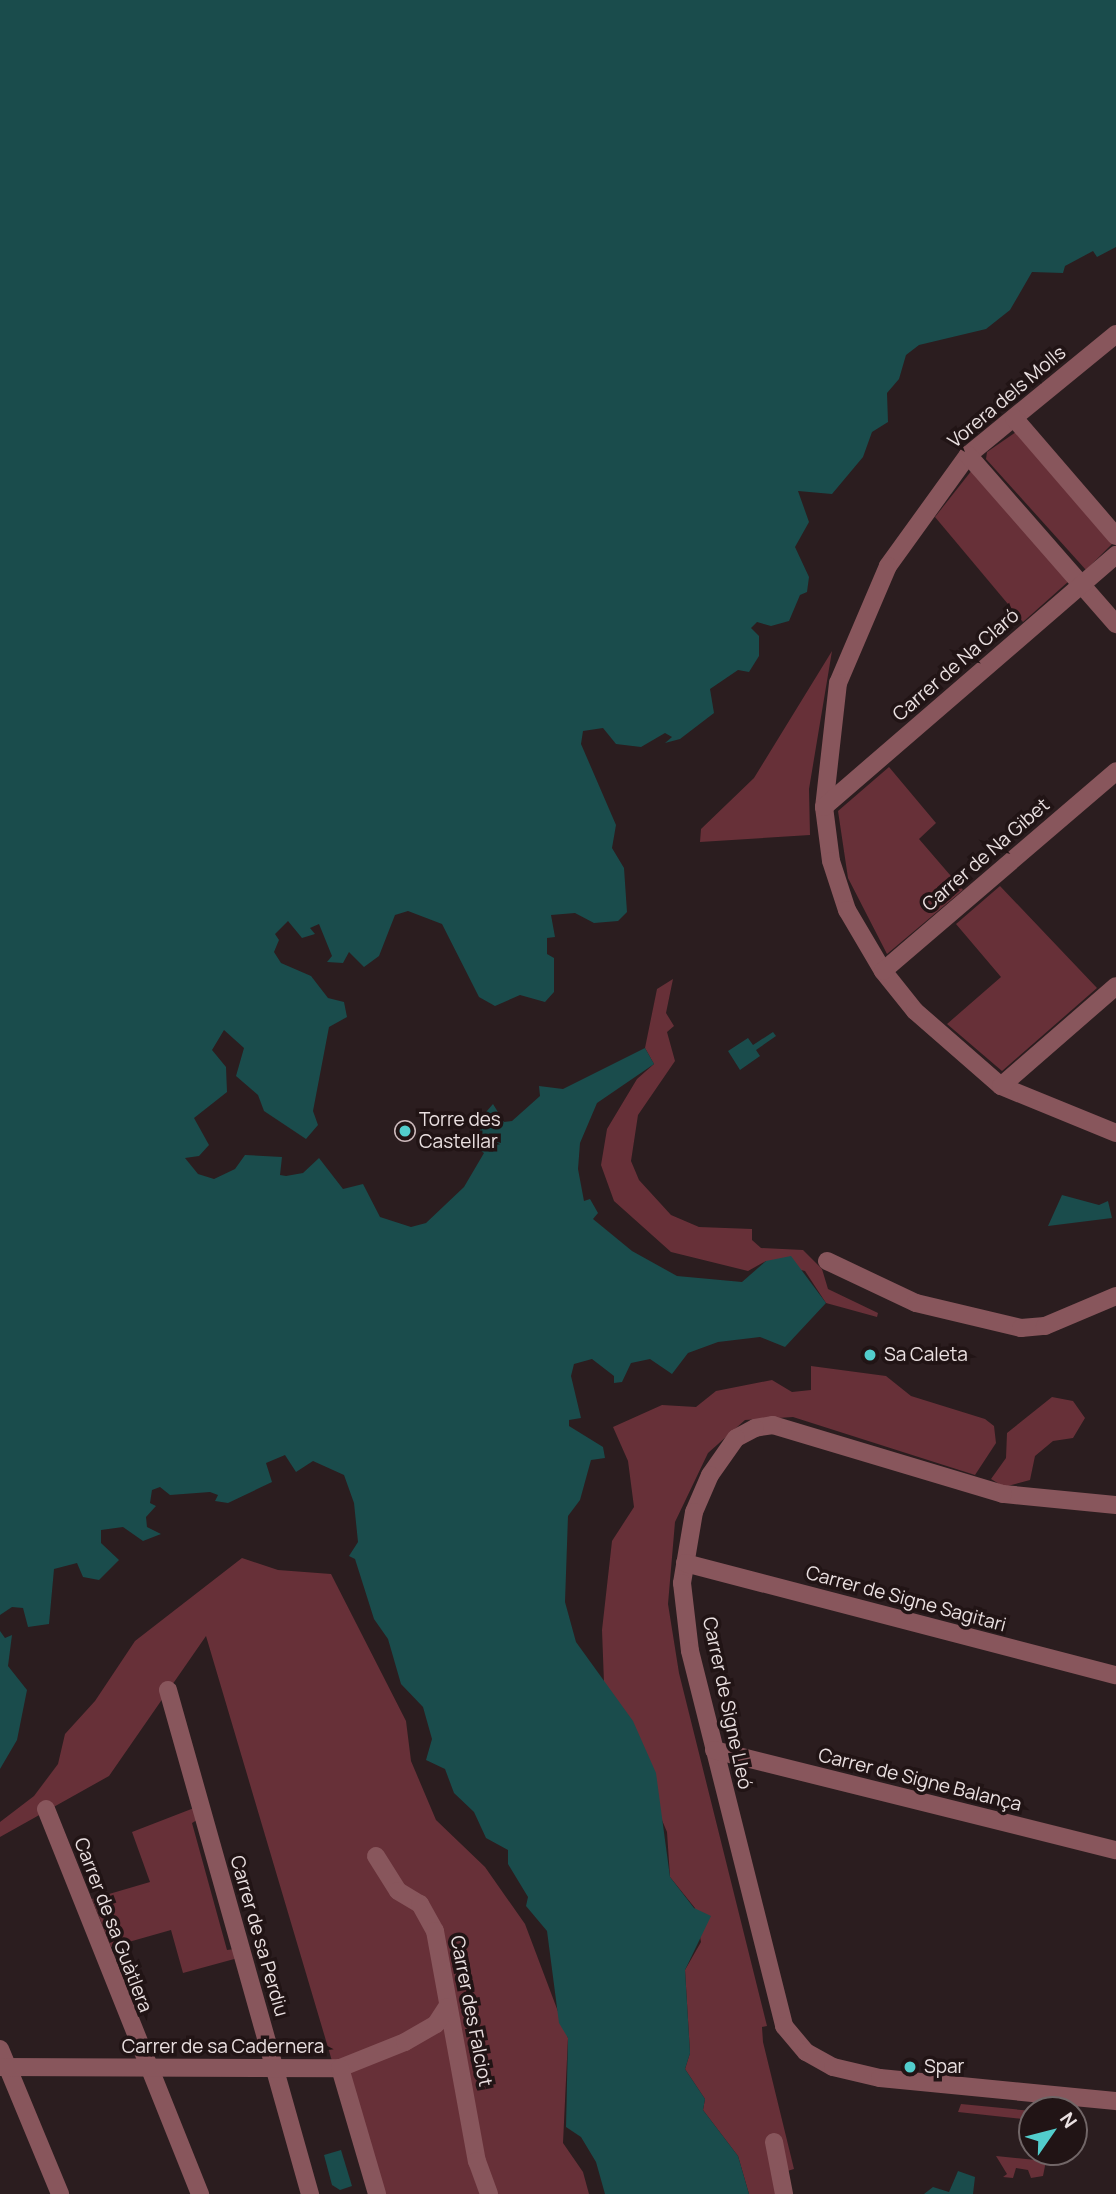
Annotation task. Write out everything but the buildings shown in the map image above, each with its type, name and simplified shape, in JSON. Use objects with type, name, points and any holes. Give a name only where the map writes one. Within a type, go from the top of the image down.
[{"type":"street","name":"Vorera dels Molls","points":[[1116,334],[968,455],[950,474],[875,593],[838,683],[824,807],[831,861],[847,910],[883,971],[923,1019],[1001,1086],[1116,1133]]},
{"type":"street","points":[[1014,418],[1116,536]]},
{"type":"street","points":[[968,455],[1116,624]]},
{"type":"street","name":"Carrer de Na Claró","points":[[824,807],[1116,555]]},
{"type":"street","name":"Carrer de Na Gibet","points":[[883,971],[1116,771]]},
{"type":"street","points":[[1001,1086],[1116,986]]},
{"type":"street","points":[[827,1261],[916,1303],[1021,1328],[1045,1326],[1116,1296]]},
{"type":"street","name":"Carrer de Signe Lleó","points":[[1116,1505],[1003,1494],[764,1426],[736,1438],[710,1475],[694,1512],[685,1563],[690,1651],[779,2016],[806,2052],[833,2067],[880,2078],[1116,2101]]},
{"type":"street","name":"Carrer de Signe Sagitari","points":[[685,1563],[1116,1675]]},
{"type":"street","name":"Carrer de sa Perdiu","points":[[168,1690],[310,2194]]},
{"type":"street","name":"Carrer de Signe Balança","points":[[714,1750],[1116,1850]]},
{"type":"street","name":"Carrer de sa Guàtlera","points":[[46,1809],[144,2065],[188,2194]]},
{"type":"street","name":"Carrer des Falciot","points":[[376,1856],[398,1891],[420,1904],[435,1931],[447,2007],[444,2026],[489,2194]]},
{"type":"street","name":"Carrer de sa Cadernera","points":[[4,2067],[144,2065],[340,2068],[359,2065],[444,2026]]},
{"type":"street","points":[[0,2049],[4,2067],[60,2194]]},
{"type":"street","name":"Carrer de sa Guàtlera","points":[[144,2065],[200,2194]]},
{"type":"street","points":[[340,2068],[377,2194]]},
{"type":"street","points":[[774,2142],[784,2194]]},
{"type":"shaded area","points":[[1016,432],[1112,544],[1086,570],[986,459],[987,452]]},
{"type":"shaded area","points":[[972,470],[1069,581],[1023,622],[935,517]]},
{"type":"shaded area","points":[[832,651],[809,789],[810,835],[700,842],[701,829],[754,778]]},
{"type":"shaded area","points":[[889,767],[936,823],[919,839],[963,890],[887,954],[848,878],[838,811]]},
{"type":"shaded area","points":[[1000,886],[1097,988],[1002,1071],[947,1024],[1001,977],[956,924]]},
{"type":"shaded area","points":[[673,979],[666,1013],[674,1026],[667,1032],[675,1061],[638,1115],[631,1161],[639,1180],[671,1215],[699,1227],[752,1229],[752,1240],[761,1248],[803,1250],[822,1269],[828,1289],[878,1313],[877,1317],[826,1303],[805,1271],[766,1261],[748,1271],[671,1252],[614,1201],[601,1165],[607,1129],[637,1079],[654,1064],[645,1048],[657,989]]},
{"type":"shaded area","points":[[811,1366],[886,1376],[911,1396],[985,1419],[994,1426],[996,1443],[975,1475],[793,1417],[745,1420],[708,1453],[675,1522],[668,1604],[679,1673],[767,2026],[762,2027],[763,2042],[794,2169],[784,2172],[790,2194],[749,2194],[738,2156],[703,2110],[705,2099],[685,2069],[690,2053],[685,1970],[701,1942],[695,1908],[670,1877],[667,1832],[604,1683],[602,1630],[612,1541],[634,1507],[628,1461],[613,1427],[662,1405],[696,1407],[716,1391],[772,1380],[792,1392],[811,1390]]},
{"type":"shaded area","points":[[1052,1397],[1073,1401],[1085,1418],[1073,1438],[1053,1441],[1035,1456],[1030,1480],[1004,1487],[991,1479],[1006,1458],[1007,1433]]},
{"type":"shaded area","points":[[242,1558],[278,1570],[331,1574],[406,1721],[411,1761],[436,1820],[485,1867],[525,1924],[568,2038],[563,2143],[583,2172],[589,2194],[382,2194],[332,2061],[206,1636],[109,1776],[0,1837],[0,1822],[34,1796],[58,1764],[65,1734],[95,1701],[135,1641]]},
{"type":"shaded area","points":[[194,1808],[197,1820],[192,1823],[227,1950],[235,1949],[238,1958],[183,1973],[171,1930],[111,1947],[92,1899],[150,1882],[132,1832]]},
{"type":"shaded area","points":[[961,2104],[1018,2110],[1018,2118],[958,2112]]},
{"type":"shaded area","points":[[996,2156],[1018,2158],[1018,2166],[1045,2166],[1043,2176],[1031,2178],[1028,2170],[1016,2168],[1013,2178],[1003,2177],[1007,2174]]},
{"type":"water","points":[[0,0],[1116,0],[1116,247],[1097,257],[1093,251],[1065,266],[1063,273],[1032,272],[1010,310],[986,329],[919,345],[906,355],[899,379],[887,393],[888,422],[872,432],[863,457],[832,494],[798,491],[809,522],[795,547],[809,577],[807,592],[800,595],[789,621],[771,626],[757,622],[751,628],[759,636],[759,656],[749,672],[738,670],[710,689],[714,713],[680,739],[665,743],[672,737],[665,733],[641,747],[616,744],[603,728],[583,731],[581,744],[616,825],[612,848],[624,868],[627,912],[618,921],[594,923],[575,913],[551,915],[555,937],[547,938],[547,954],[554,958],[554,992],[545,1002],[520,995],[495,1006],[479,997],[442,924],[408,911],[395,915],[379,956],[364,967],[349,952],[343,963],[327,962],[332,956],[319,924],[310,928],[315,934],[302,938],[288,921],[275,934],[279,940],[274,952],[281,963],[311,976],[328,998],[344,1002],[347,1017],[329,1027],[313,1111],[318,1125],[306,1139],[264,1111],[258,1095],[236,1076],[244,1048],[224,1030],[212,1050],[226,1067],[227,1092],[194,1118],[209,1145],[199,1156],[185,1158],[198,1174],[214,1179],[235,1169],[245,1155],[282,1157],[280,1175],[286,1176],[303,1173],[319,1158],[343,1189],[363,1184],[380,1217],[411,1227],[426,1223],[464,1187],[484,1153],[471,1144],[480,1141],[480,1119],[493,1104],[504,1122],[512,1121],[540,1096],[539,1086],[563,1089],[645,1048],[654,1064],[597,1103],[580,1143],[578,1169],[584,1201],[590,1199],[598,1213],[593,1219],[632,1251],[677,1276],[742,1282],[766,1261],[791,1256],[826,1303],[785,1347],[760,1337],[718,1342],[688,1353],[672,1374],[650,1359],[631,1363],[622,1382],[614,1383],[614,1376],[592,1359],[574,1364],[571,1376],[581,1418],[569,1420],[569,1426],[603,1447],[605,1458],[591,1460],[580,1500],[568,1516],[565,1602],[576,1642],[633,1721],[656,1773],[670,1877],[694,1908],[711,1916],[685,1970],[690,2053],[685,2069],[705,2099],[703,2110],[738,2156],[749,2194],[605,2194],[596,2162],[581,2137],[566,2127],[568,2038],[559,2023],[547,1931],[526,1906],[528,1897],[508,1864],[508,1850],[486,1838],[474,1812],[454,1793],[445,1769],[426,1760],[432,1739],[423,1707],[401,1684],[388,1639],[374,1619],[355,1559],[349,1556],[358,1542],[354,1503],[344,1475],[313,1461],[296,1472],[285,1455],[266,1463],[272,1482],[228,1503],[215,1501],[218,1495],[210,1492],[170,1495],[160,1487],[152,1490],[150,1503],[156,1506],[146,1517],[147,1527],[161,1534],[143,1541],[123,1527],[101,1530],[101,1543],[119,1560],[99,1580],[83,1577],[77,1563],[54,1569],[49,1624],[28,1627],[23,1608],[12,1607],[0,1615]]},
{"type":"water","points":[[773,1032],[776,1036],[756,1050],[760,1056],[740,1070],[728,1051],[748,1038],[753,1045]]},
{"type":"water","points":[[1062,1195],[1099,1205],[1108,1201],[1112,1218],[1048,1226]]},
{"type":"water","points":[[0,1631],[5,1638],[12,1635],[8,1666],[27,1690],[17,1740],[0,1769]]},
{"type":"water","points":[[341,2150],[352,2186],[340,2190],[332,2185],[324,2155]]},
{"type":"water","points":[[958,2171],[975,2177],[973,2194],[924,2194],[933,2187],[949,2192]]},
{"type":"place","name":"Torre des Castellar","points":[[405,1131]]},
{"type":"place","name":"Sa Caleta","points":[[870,1355]]},
{"type":"place","name":"Spar","points":[[910,2067]]}]
